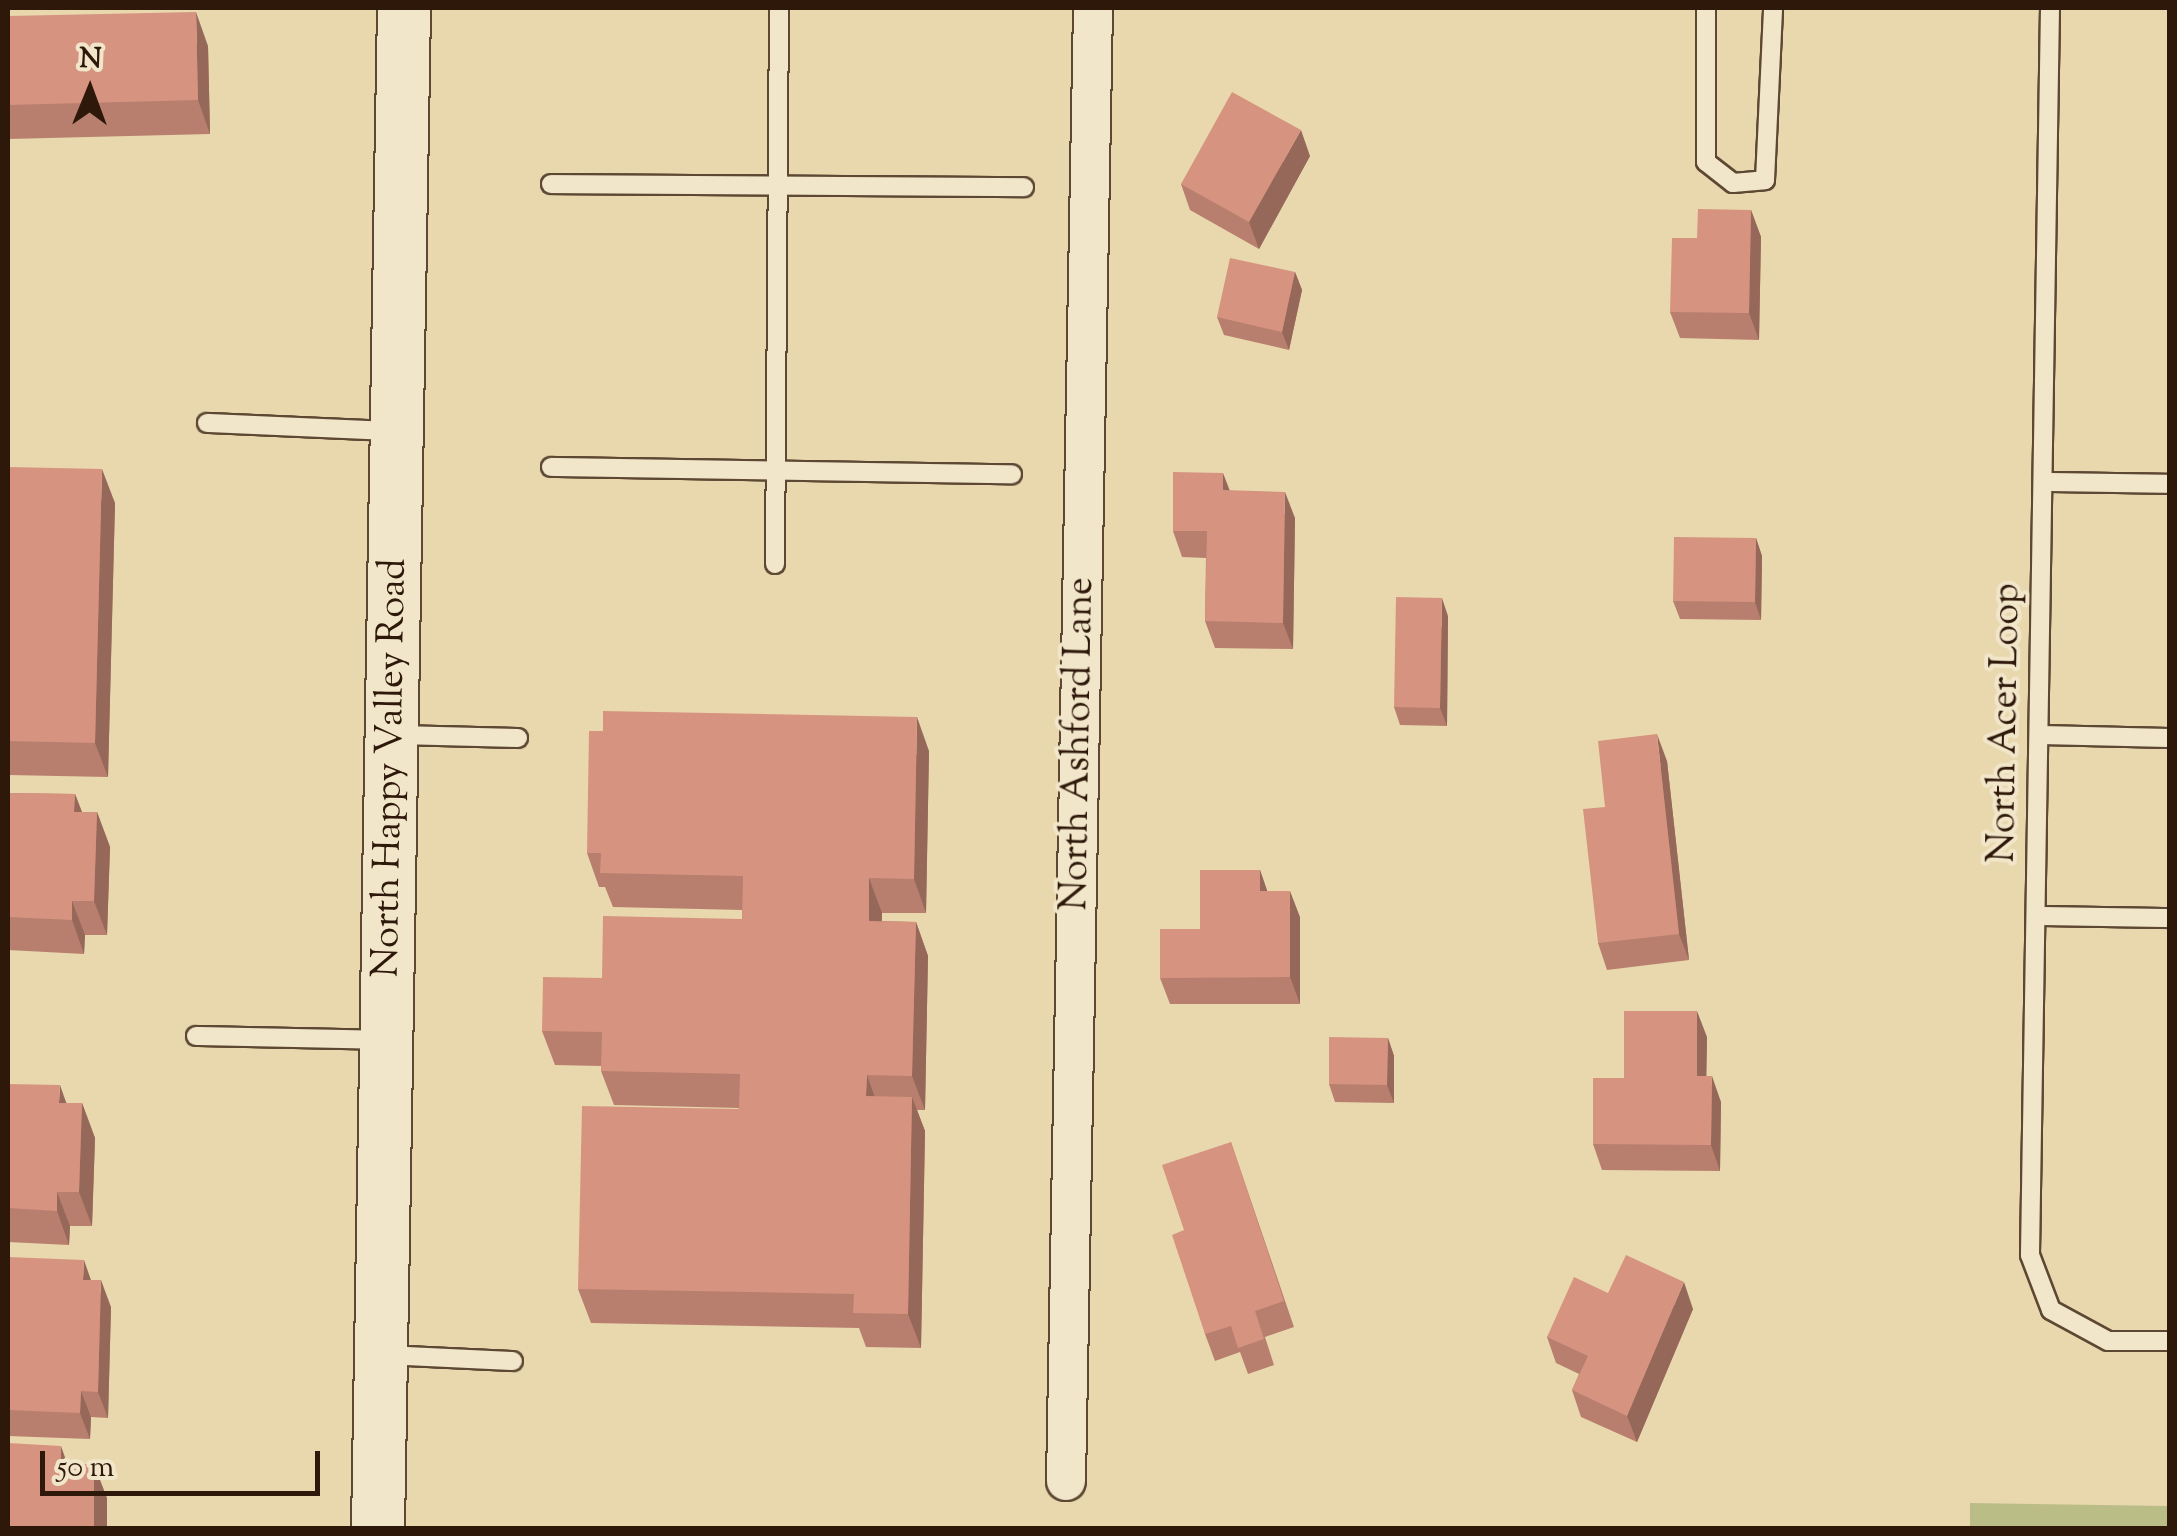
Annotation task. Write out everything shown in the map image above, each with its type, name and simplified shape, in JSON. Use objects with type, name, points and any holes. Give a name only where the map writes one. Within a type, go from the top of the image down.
[{"type":"main road","name":"North Happy Valley Road","points":[[378,1528],[404,8]]},
{"type":"street","name":"North Ashford Lane","points":[[1066,1481],[1093,8]]},
{"type":"lane","points":[[775,564],[779,8]]},
{"type":"lane","points":[[1706,8],[1706,162],[1733,183],[1766,180],[1772,8]]},
{"type":"lane","name":"North Acer Loop","points":[[2050,8],[2030,1255],[2051,1310],[2108,1342],[2170,1341]]},
{"type":"lane","points":[[551,184],[1024,187]]},
{"type":"lane","points":[[207,423],[398,432]]},
{"type":"lane","points":[[551,467],[776,474],[1012,474]]},
{"type":"lane","points":[[2044,482],[2170,484]]},
{"type":"lane","points":[[392,735],[518,738]]},
{"type":"lane","points":[[2040,735],[2170,738]]},
{"type":"lane","points":[[2036,916],[2170,918]]},
{"type":"lane","points":[[196,1036],[386,1040]]},
{"type":"lane","points":[[381,1355],[513,1361]]},
{"type":"green space","points":[[1970,1503],[2169,1506],[2169,1528],[1970,1528]]},
{"type":"building","points":[[196,12],[198,100],[8,105],[8,16]]},
{"type":"building","points":[[1232,92],[1301,130],[1249,222],[1181,184]]},
{"type":"building","points":[[1698,209],[1751,210],[1749,313],[1670,312],[1672,238],[1697,238]]},
{"type":"building","points":[[1230,258],[1295,272],[1282,332],[1217,317]]},
{"type":"building","points":[[8,467],[102,469],[95,743],[8,741]]},
{"type":"building","points":[[1173,472],[1223,473],[1223,490],[1285,492],[1283,623],[1205,621],[1207,531],[1173,531]]},
{"type":"building","points":[[1674,537],[1756,538],[1755,602],[1673,601]]},
{"type":"building","points":[[1396,597],[1442,598],[1440,708],[1394,707]]},
{"type":"building","points":[[603,711],[917,717],[914,879],[869,878],[869,921],[916,922],[912,1076],[867,1075],[866,1096],[912,1097],[908,1314],[853,1313],[854,1294],[578,1289],[582,1106],[739,1109],[740,1074],[601,1071],[602,1032],[542,1031],[543,977],[602,978],[603,916],[742,919],[743,876],[600,873],[601,853],[587,853],[589,731],[603,731]]},
{"type":"building","points":[[1657,734],[1679,934],[1598,943],[1583,809],[1605,807],[1598,741]]},
{"type":"building","points":[[8,793],[75,794],[74,812],[97,812],[94,901],[72,901],[72,920],[8,917]]},
{"type":"building","points":[[1200,870],[1260,870],[1260,891],[1290,891],[1290,977],[1160,978],[1160,929],[1200,929]]},
{"type":"building","points":[[1624,1011],[1697,1011],[1697,1076],[1712,1076],[1711,1145],[1593,1144],[1593,1078],[1624,1078]]},
{"type":"building","points":[[1329,1037],[1388,1038],[1387,1085],[1329,1084]]},
{"type":"building","points":[[8,1084],[60,1085],[59,1103],[82,1103],[79,1192],[57,1192],[57,1211],[8,1208]]},
{"type":"building","points":[[1231,1142],[1284,1301],[1255,1311],[1264,1339],[1238,1348],[1231,1326],[1205,1334],[1172,1235],[1184,1230],[1162,1165]]},
{"type":"building","points":[[1626,1255],[1684,1282],[1627,1416],[1572,1390],[1588,1356],[1547,1337],[1574,1277],[1608,1293]]},
{"type":"building","points":[[8,1257],[84,1260],[83,1280],[101,1280],[98,1392],[81,1391],[80,1413],[8,1410]]},
{"type":"building","points":[[8,1443],[61,1446],[61,1464],[94,1464],[94,1528],[8,1528]]}]
